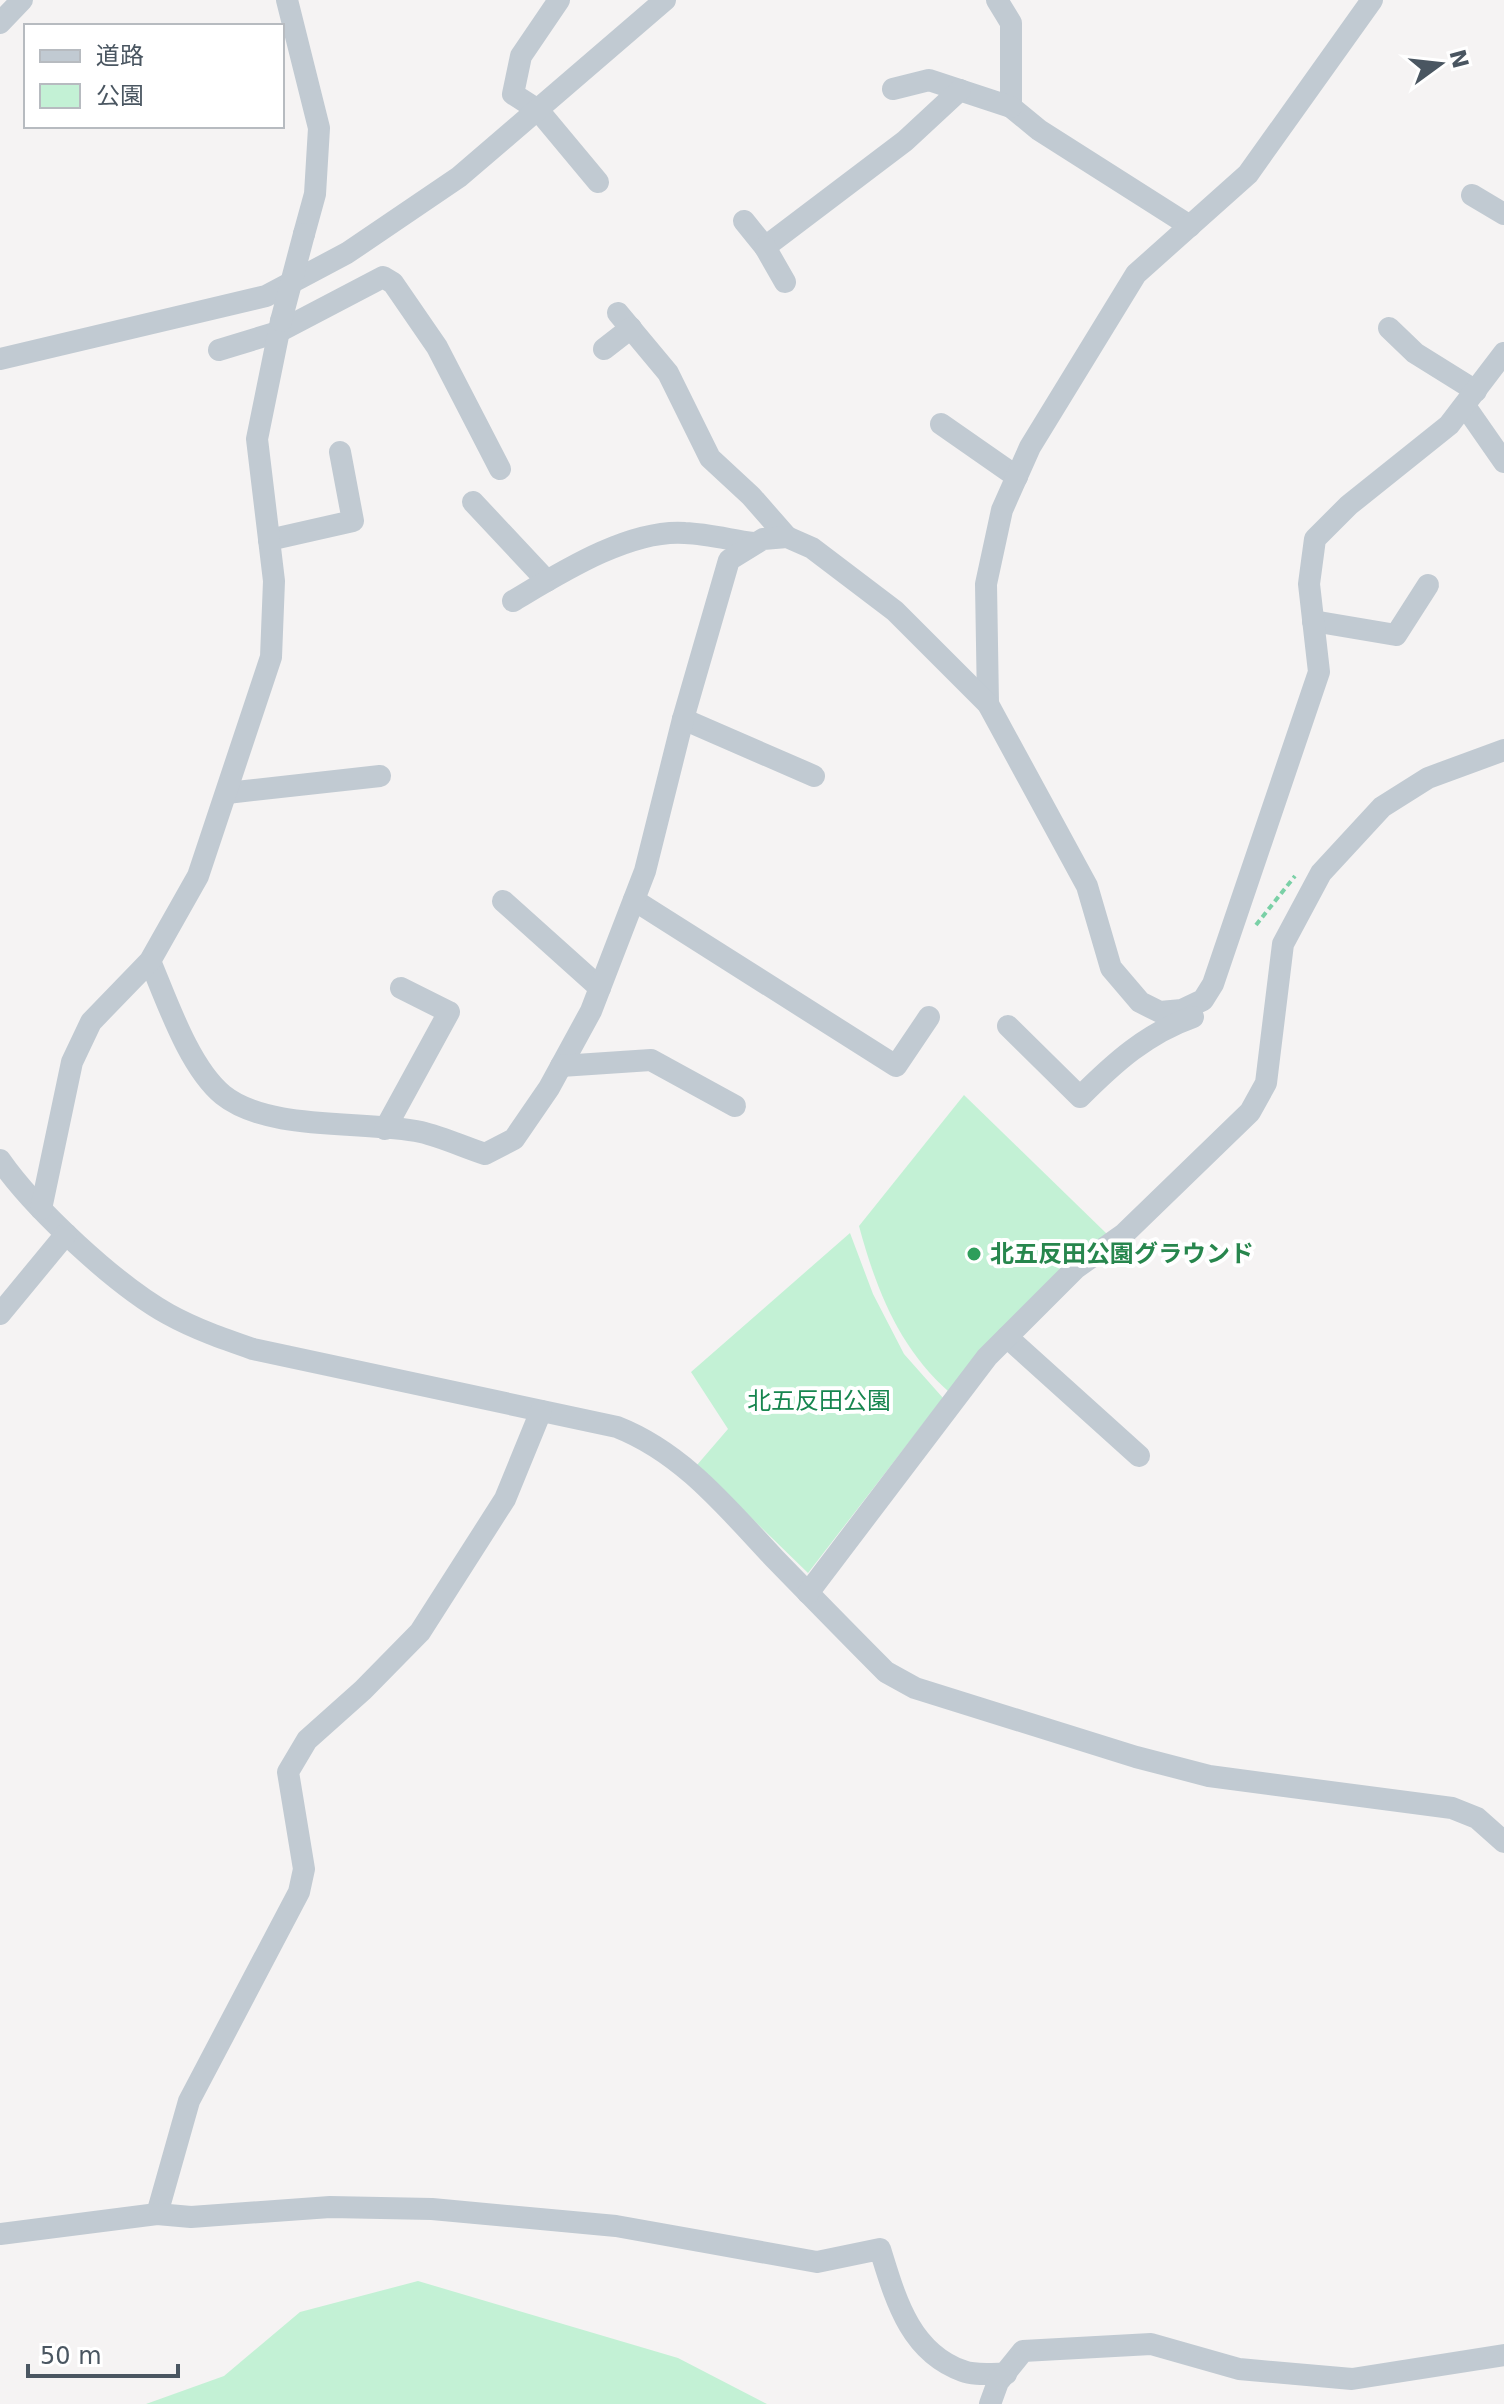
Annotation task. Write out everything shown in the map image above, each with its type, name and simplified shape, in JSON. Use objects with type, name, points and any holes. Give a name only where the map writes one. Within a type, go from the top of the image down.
[{"type":"street","points":[[0,23],[22,0]]},
{"type":"street","points":[[41,1209],[72,1062],[91,1022],[150,961],[198,876],[271,657],[274,581],[257,439],[280,327],[315,194],[319,128],[287,0]]},
{"type":"street","points":[[559,0],[521,56],[513,94],[538,110],[598,182]]},
{"type":"street","points":[[0,359],[266,296],[347,253],[459,177],[636,21],[665,0]]},
{"type":"street","points":[[997,0],[1011,23],[1011,107]]},
{"type":"street","points":[[988,704],[986,584],[1002,510],[1065,385],[1136,274],[1248,174],[1372,0]]},
{"type":"street","points":[[893,89],[929,80],[1011,107],[1039,130],[1190,226]]},
{"type":"street","points":[[765,247],[905,141],[960,90]]},
{"type":"street","points":[[1472,195],[1504,214]]},
{"type":"street","points":[[744,221],[765,247],[785,282]]},
{"type":"street","points":[[219,350],[280,327],[383,277],[393,283],[437,347],[500,469]]},
{"type":"street","points":[[604,349],[624,321],[668,373],[710,458],[751,496],[787,537],[812,548],[895,611],[988,704],[1087,886],[1111,968],[1140,1002],[1160,1012],[1182,1010],[1203,1000],[1209,990],[1319,672],[1309,584],[1315,539],[1349,505],[1449,425],[1504,353]]},
{"type":"street","points":[[1389,328],[1471,398],[1504,462]]},
{"type":"street","points":[[941,424],[1017,477]]},
{"type":"street","points":[[269,540],[353,521],[340,452]]},
{"type":"street","points":[[473,502],[547,581]]},
{"type":"street","points":[[513,601],[547,581],[643,536],[684,532],[753,543]]},
{"type":"street","points":[[150,961],[180,1031],[200,1066],[223,1095],[257,1112],[313,1122],[420,1132],[485,1154],[514,1139],[561,1066],[600,988],[645,871],[683,719],[729,560],[763,539],[787,537]]},
{"type":"street","points":[[1313,621],[1396,635],[1428,585]]},
{"type":"street","points":[[683,719],[814,776]]},
{"type":"street","points":[[808,1593],[987,1357],[1076,1268],[1124,1234],[1250,1112],[1266,1083],[1283,944],[1321,873],[1382,807],[1428,778],[1504,750]]},
{"type":"street","points":[[227,793],[380,776]]},
{"type":"street","points":[[634,900],[896,1066],[929,1017]]},
{"type":"street","points":[[503,901],[600,988]]},
{"type":"street","points":[[385,1129],[449,1012],[401,988]]},
{"type":"street","points":[[1008,1026],[1080,1097],[1127,1053],[1165,1027],[1196,1016],[1213,999],[1209,990]]},
{"type":"street","points":[[561,1066],[651,1060],[735,1106]]},
{"type":"street","points":[[0,1160],[66,1234],[165,1312],[211,1334],[253,1349],[617,1427],[644,1437],[670,1454],[886,1672],[941,1699],[1209,1776],[1452,1808],[1477,1818],[1504,1842]]},
{"type":"street","points":[[0,1314],[66,1234]]},
{"type":"street","points":[[1007,1337],[1139,1456]]},
{"type":"street","points":[[157,2214],[189,2101],[299,1892],[304,1869],[288,1772],[307,1740],[363,1690],[420,1632],[505,1499],[541,1411]]},
{"type":"street","points":[[0,2234],[157,2214],[191,2217],[330,2207],[432,2209],[616,2226],[817,2262],[880,2249],[900,2314],[930,2352],[964,2372],[1006,2374]]},
{"type":"street","points":[[990,2404],[998,2382],[1023,2351],[1151,2344],[1239,2369],[1352,2379],[1504,2355]]},
{"type":"path","points":[[1248,936],[1293,877],[1321,873]]},
{"type":"green space","name":"北五反田公園グラウンド","points":[[964,1095],[1107,1234],[949,1392],[931,1375],[903,1337],[882,1295],[859,1226]]},
{"type":"green space","name":"北五反田公園","points":[[850,1233],[873,1294],[904,1354],[943,1398],[808,1573],[697,1465],[728,1429],[691,1372]]},
{"type":"green space","points":[[418,2281],[678,2358],[767,2404],[146,2404],[224,2376],[300,2312]]},
{"type":"place","name":"北五反田公園グラウンド","points":[[974,1254]]}]
